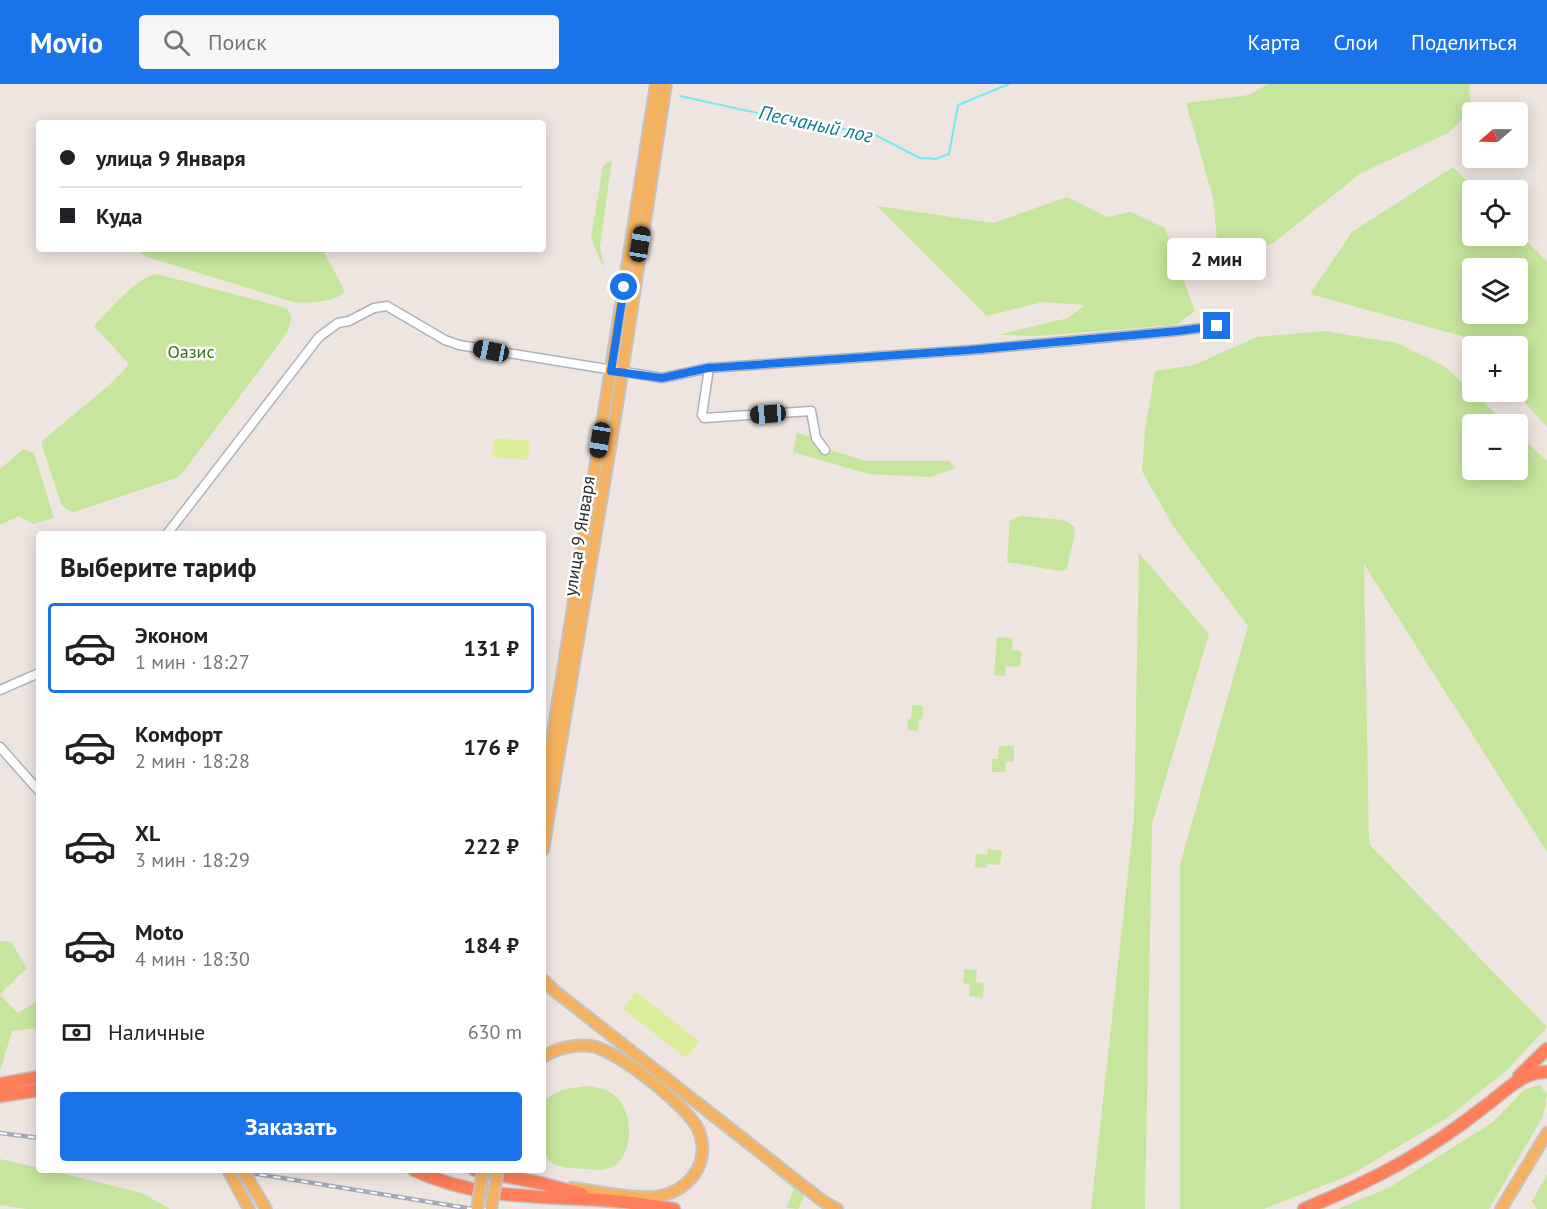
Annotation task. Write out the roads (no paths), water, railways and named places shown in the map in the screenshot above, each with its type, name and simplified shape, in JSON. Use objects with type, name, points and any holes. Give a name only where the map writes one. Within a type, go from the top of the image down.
[{"type":"highway","points":[[1497,1098],[1547,1049]]},
{"type":"highway","points":[[1304,1209],[1376,1178],[1417,1155],[1457,1129],[1521,1080],[1533,1073],[1547,1072]]},
{"type":"highway","points":[[0,1084],[36,1078]]},
{"type":"highway","points":[[0,1096],[36,1090]]},
{"type":"highway","points":[[422,1173],[459,1188],[510,1197],[603,1200],[674,1209]]},
{"type":"highway","points":[[490,1173],[540,1183],[603,1200]]},
{"type":"main road","name":"улица 9 Января","points":[[546,830],[629,288],[656,84]]},
{"type":"main road","name":"улица 9 Января","points":[[629,288],[666,84]]},
{"type":"main road","name":"улица 9 Января","points":[[546,779],[616,372]]},
{"type":"main road","points":[[546,983],[763,1155],[824,1202],[837,1209]]},
{"type":"main road","points":[[540,1183],[640,1197],[656,1197],[685,1185],[693,1178],[703,1157],[698,1130],[682,1108],[614,1055],[591,1046],[575,1046],[546,1056]]},
{"type":"main road","points":[[1502,1209],[1547,1133]]},
{"type":"main road","points":[[230,1173],[249,1209]]},
{"type":"main road","points":[[244,1173],[266,1209]]},
{"type":"main road","points":[[477,1209],[483,1173]]},
{"type":"main road","points":[[492,1209],[498,1173]]},
{"type":"street","points":[[169,531],[319,337],[338,323],[349,321],[374,308],[387,306],[445,340],[459,345],[662,378],[708,368],[970,350],[1217,326]]},
{"type":"street","points":[[708,368],[702,415],[704,418],[811,411],[822,413]]},
{"type":"street","points":[[811,411],[816,438],[825,450]]},
{"type":"street","points":[[0,690],[36,674]]},
{"type":"street","points":[[0,747],[36,788]]},
{"type":"waterway","name":"Песчаный лог","points":[[680,96],[775,117],[873,134],[920,158],[936,159],[949,154],[958,105],[1009,84]]},
{"type":"railway","points":[[0,1133],[36,1138]]},
{"type":"railway","points":[[251,1173],[473,1209]]},
{"type":"park label","name":"Оазис","points":[[191,351]]}]
